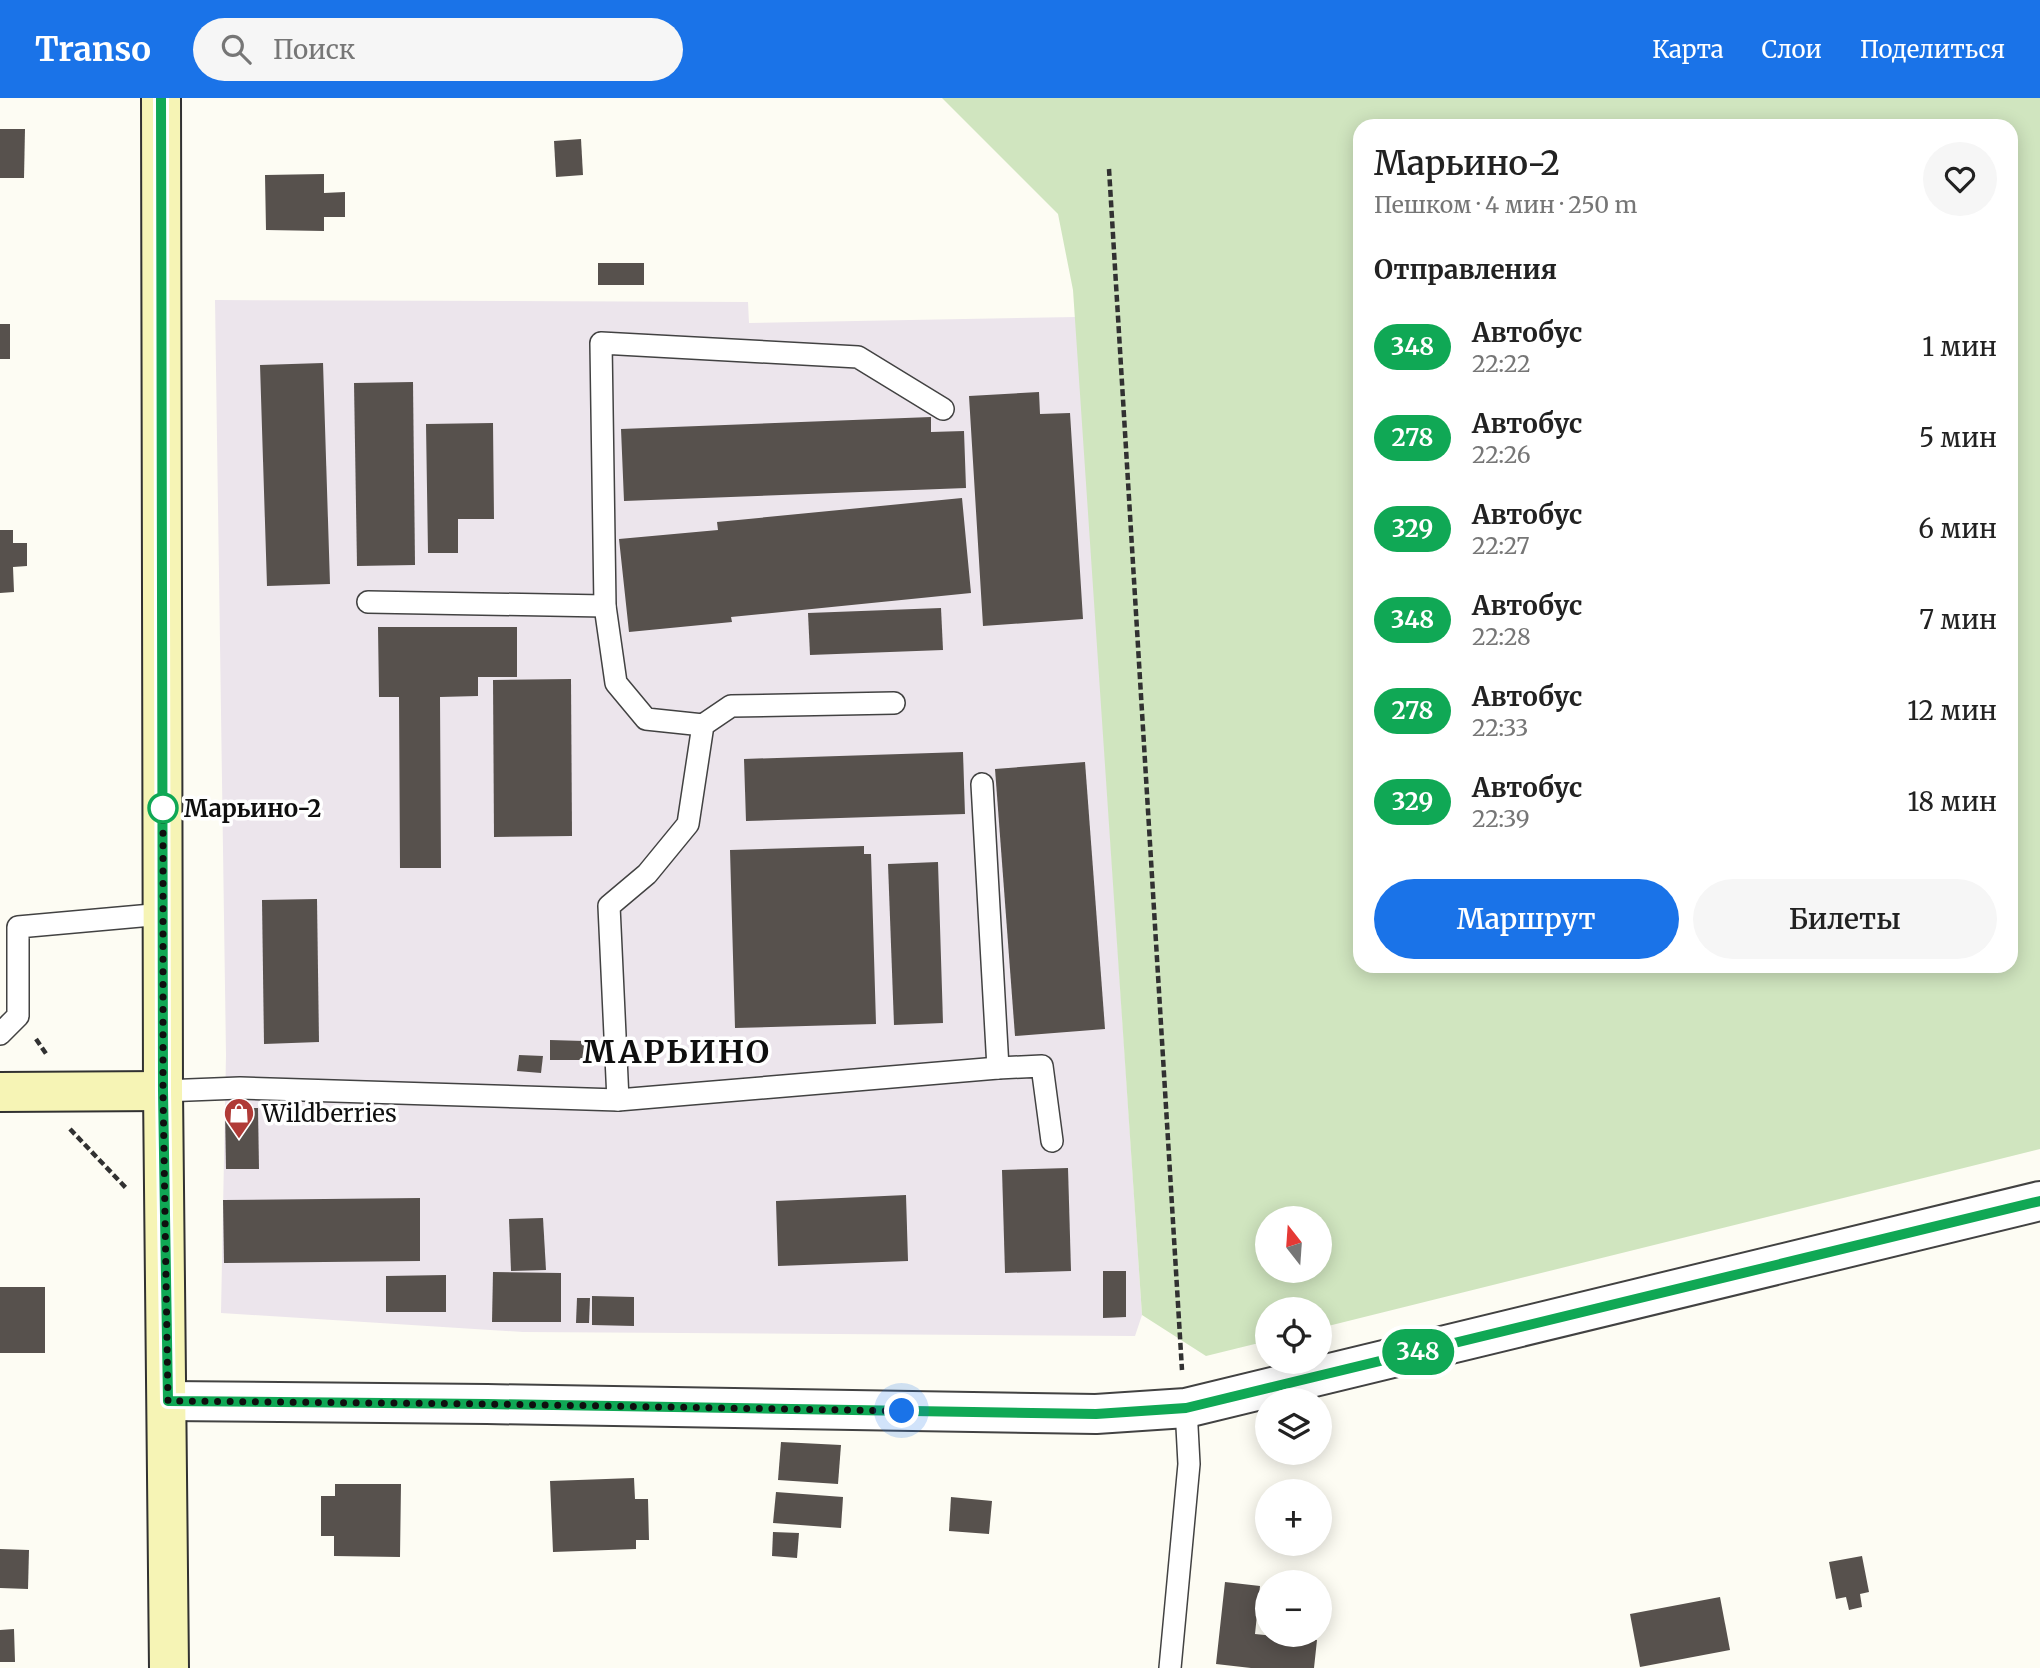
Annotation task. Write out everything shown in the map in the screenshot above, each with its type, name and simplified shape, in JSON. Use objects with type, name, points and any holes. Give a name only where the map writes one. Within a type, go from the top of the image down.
[{"type":"main road","points":[[161,98],[163,1091],[169,1668]]},
{"type":"main road","points":[[0,1091],[163,1091]]},
{"type":"street","points":[[168,1401],[1096,1414],[1186,1408],[2040,1201]]},
{"type":"lane","points":[[894,703],[731,706],[704,725],[646,719],[616,683],[605,606],[601,343],[858,357],[943,409]]},
{"type":"lane","points":[[368,602],[605,606]]},
{"type":"lane","points":[[618,1100],[609,906],[647,874],[688,824],[704,725]]},
{"type":"lane","points":[[982,784],[998,1068]]},
{"type":"lane","points":[[0,1034],[18,1016],[18,928],[163,914]]},
{"type":"lane","points":[[163,1091],[240,1088],[618,1100],[1042,1066],[1052,1141]]},
{"type":"lane","points":[[1170,1668],[1189,1464],[1186,1408]]},
{"type":"path","points":[[1109,169],[1144,772],[1186,1408]]},
{"type":"path","points":[[18,1016],[49,1057]]},
{"type":"path","points":[[66,1125],[126,1188]]},
{"type":"shaded area","points":[[215,300],[748,302],[749,323],[1076,317],[1142,1315],[1135,1336],[523,1332],[221,1313],[226,1055]]},
{"type":"green space","points":[[942,98],[2040,98],[2040,1149],[1332,1325],[1332,1297],[1255,1297],[1255,1344],[1206,1356],[1142,1315],[1073,290],[1058,214]]},
{"type":"building","points":[[0,129],[25,129],[24,178],[0,178]]},
{"type":"building","points":[[581,139],[583,175],[556,177],[554,141]]},
{"type":"building","points":[[324,174],[324,193],[345,192],[345,217],[324,217],[324,231],[266,230],[265,175]]},
{"type":"building","points":[[598,263],[644,263],[644,285],[598,285]]},
{"type":"building","points":[[0,324],[10,324],[10,359],[0,359]]},
{"type":"building","points":[[323,363],[330,584],[267,586],[260,365]]},
{"type":"building","points":[[413,382],[415,565],[357,566],[354,383]]},
{"type":"building","points":[[1039,392],[1040,414],[1070,413],[1083,619],[983,626],[969,396]]},
{"type":"building","points":[[931,417],[931,432],[964,431],[966,488],[624,501],[621,429]]},
{"type":"building","points":[[493,423],[494,519],[458,519],[458,553],[428,553],[426,424]]},
{"type":"building","points":[[962,498],[971,593],[731,617],[732,622],[629,632],[619,539],[718,530],[717,522]]},
{"type":"building","points":[[0,530],[13,530],[13,543],[27,543],[27,566],[13,567],[14,592],[0,593]]},
{"type":"building","points":[[941,608],[943,650],[810,655],[808,613]]},
{"type":"building","points":[[378,627],[517,627],[517,677],[478,677],[478,696],[440,697],[441,868],[400,868],[399,697],[379,697]]},
{"type":"building","points":[[571,679],[572,836],[494,837],[493,680]]},
{"type":"building","points":[[963,752],[965,814],[746,821],[744,759]]},
{"type":"building","points":[[1085,762],[1105,1029],[1015,1036],[995,769]]},
{"type":"building","points":[[864,846],[864,854],[871,854],[876,1024],[735,1028],[730,850]]},
{"type":"building","points":[[938,862],[943,1023],[894,1025],[888,864]]},
{"type":"building","points":[[317,899],[319,1042],[264,1044],[262,900]]},
{"type":"building","points":[[550,1040],[584,1041],[584,1060],[550,1060]]},
{"type":"building","points":[[519,1055],[543,1056],[541,1073],[517,1071]]},
{"type":"building","points":[[258,1108],[259,1169],[226,1169],[225,1109]]},
{"type":"building","points":[[1068,1168],[1071,1271],[1005,1273],[1002,1170]]},
{"type":"building","points":[[906,1195],[908,1261],[778,1266],[776,1201]]},
{"type":"building","points":[[420,1198],[420,1261],[224,1263],[223,1200]]},
{"type":"building","points":[[543,1218],[546,1270],[511,1271],[509,1219]]},
{"type":"building","points":[[1103,1271],[1126,1271],[1126,1317],[1103,1318]]},
{"type":"building","points":[[493,1272],[561,1273],[561,1322],[492,1322]]},
{"type":"building","points":[[446,1275],[446,1312],[386,1312],[386,1276]]},
{"type":"building","points":[[0,1287],[45,1287],[45,1353],[0,1353]]},
{"type":"building","points":[[592,1296],[634,1297],[634,1326],[592,1325]]},
{"type":"building","points":[[577,1298],[590,1298],[589,1323],[576,1323]]},
{"type":"building","points":[[781,1442],[841,1445],[838,1484],[778,1480]]},
{"type":"building","points":[[634,1478],[635,1499],[648,1499],[649,1540],[636,1540],[636,1549],[553,1552],[550,1481]]},
{"type":"building","points":[[335,1484],[401,1484],[400,1557],[334,1556],[334,1536],[321,1536],[321,1496],[335,1496]]},
{"type":"building","points":[[776,1492],[843,1497],[841,1528],[773,1523]]},
{"type":"building","points":[[951,1497],[992,1501],[989,1534],[949,1531]]},
{"type":"building","points":[[773,1532],[799,1533],[797,1558],[772,1556]]},
{"type":"building","points":[[0,1549],[29,1550],[28,1589],[0,1588]]},
{"type":"building","points":[[1862,1556],[1869,1592],[1860,1594],[1862,1607],[1849,1610],[1846,1597],[1836,1599],[1829,1562]]},
{"type":"building","points":[[1225,1582],[1255,1585],[1255,1647],[1316,1647],[1314,1668],[1251,1668],[1216,1664]]},
{"type":"building","points":[[1720,1597],[1730,1650],[1640,1667],[1630,1614]]},
{"type":"building","points":[[14,1629],[15,1662],[0,1662],[0,1630]]},
{"type":"bus line","name":"348","points":[[161,98],[163,1091],[168,1401],[1096,1414],[1186,1408],[2040,1201]]},
{"type":"place","name":"Марьино-2","points":[[163,808]]},
{"type":"place","name":"Wildberries","points":[[239,1140]]},
{"type":"district","name":"МАРЬИНО","points":[[677,1052]]},
{"type":"route","points":[[163,808],[163,1091],[168,1401],[902,1411]]}]
